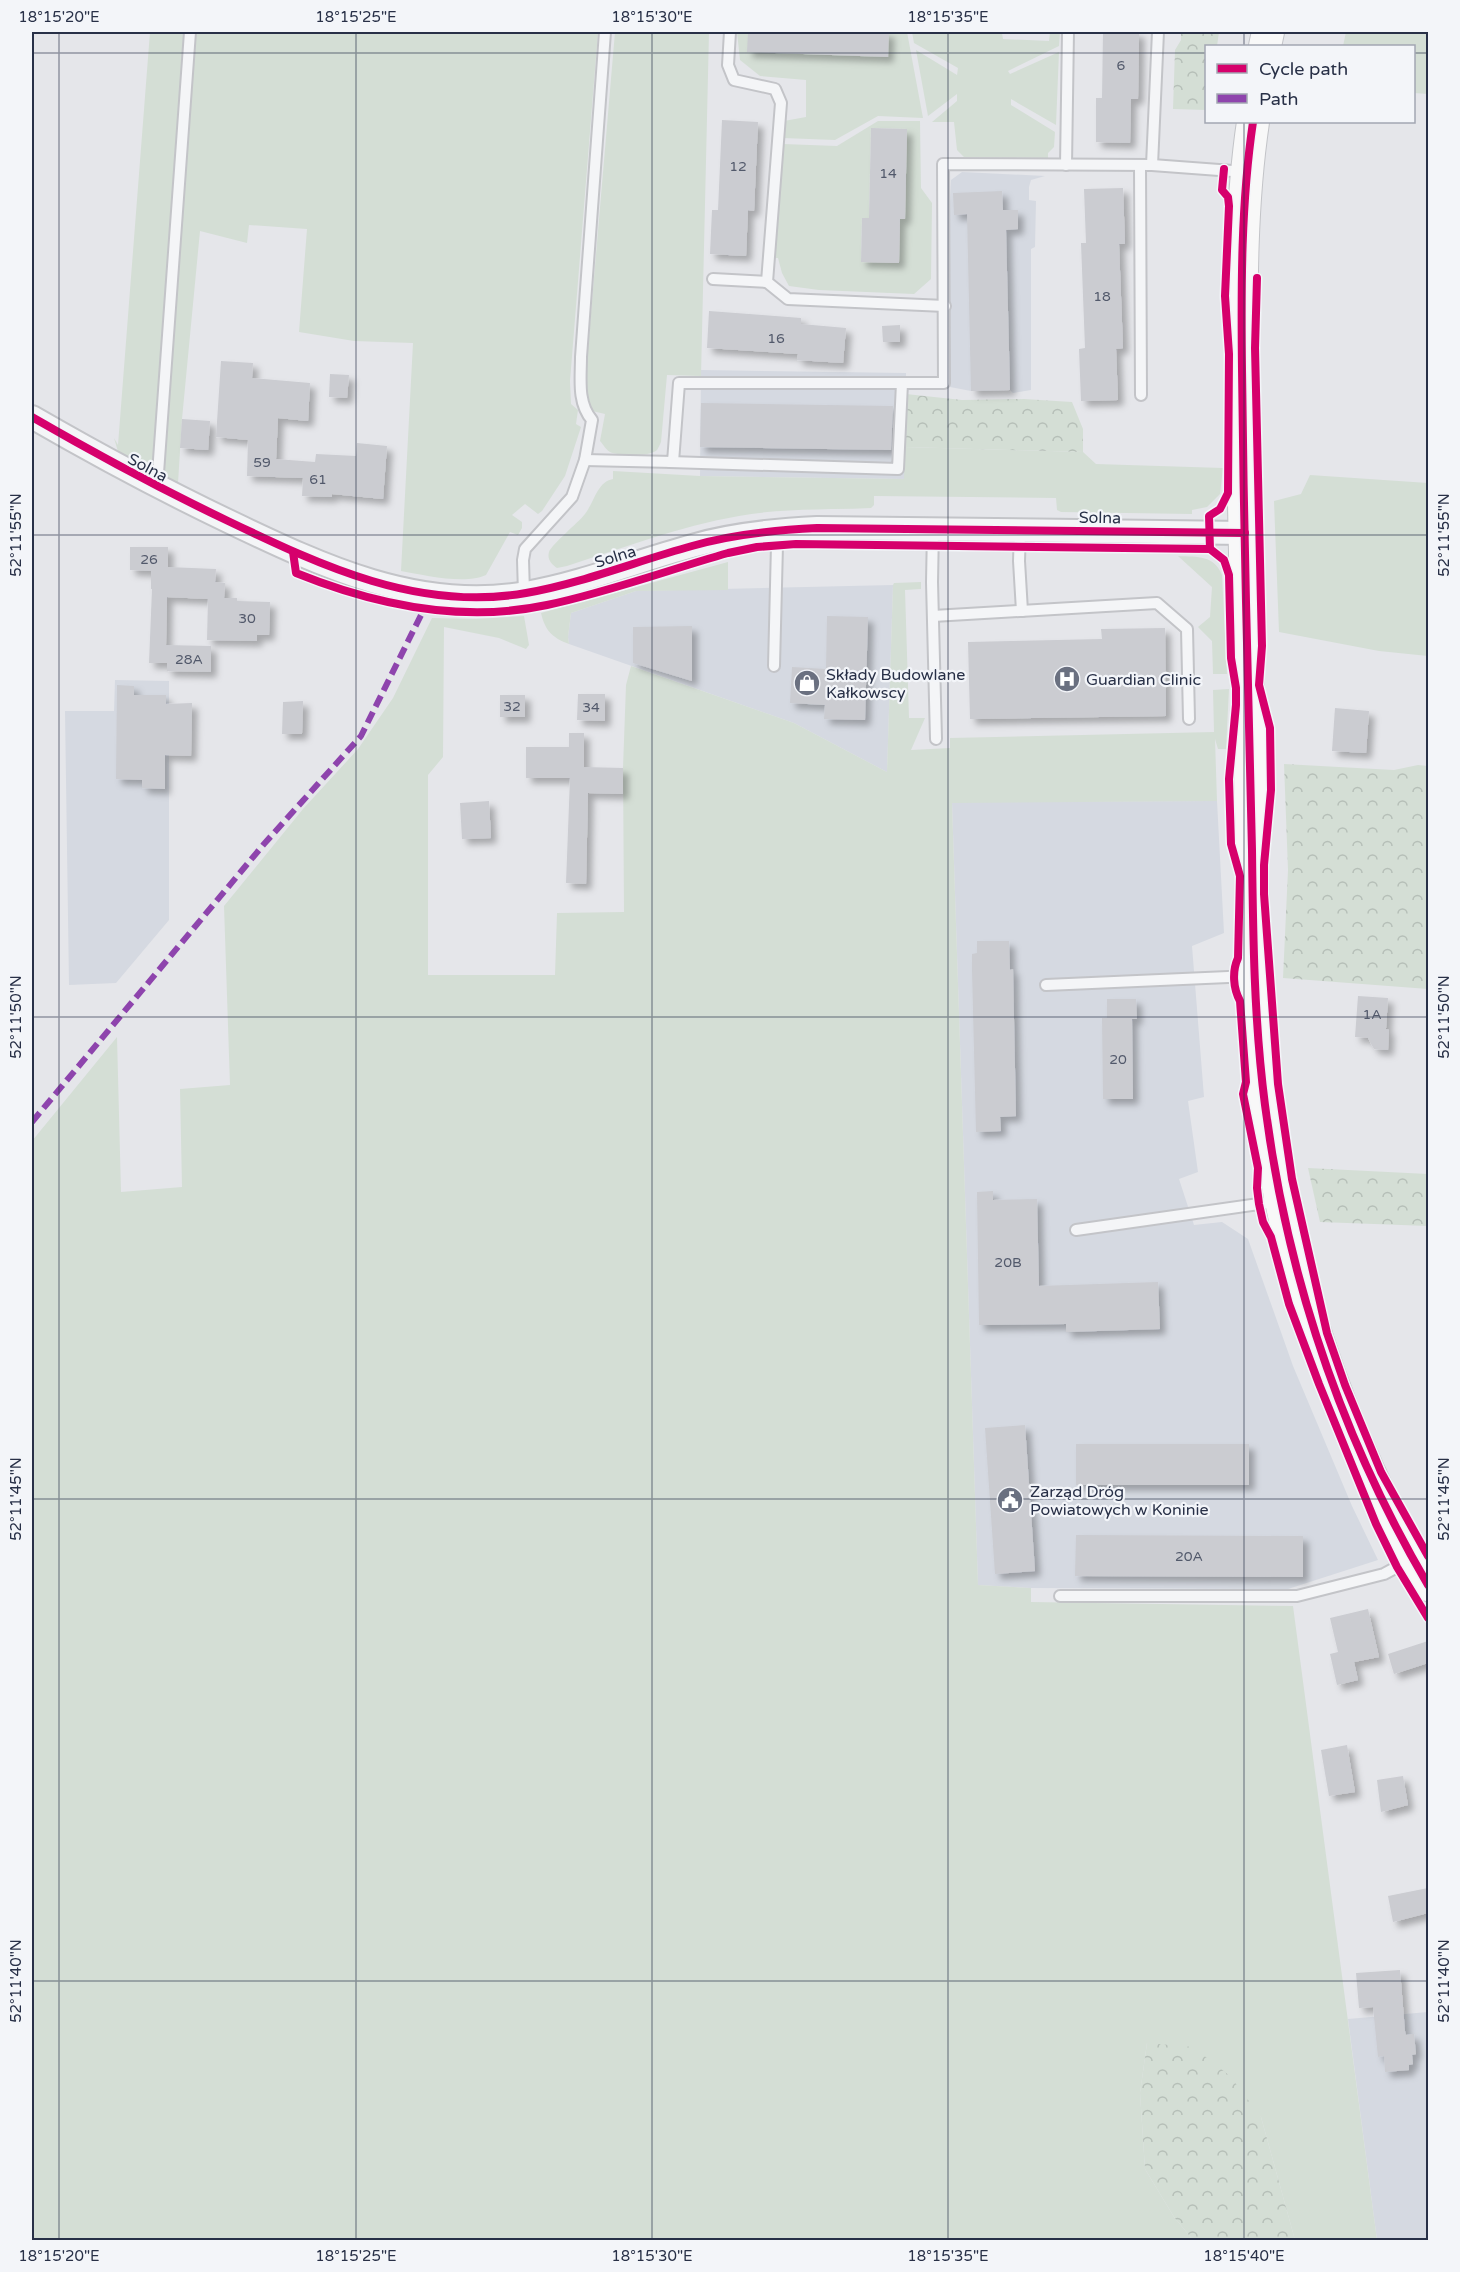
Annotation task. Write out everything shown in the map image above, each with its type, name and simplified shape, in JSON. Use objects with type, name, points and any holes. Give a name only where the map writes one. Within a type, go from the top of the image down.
[{"type":"street","points":[[1253,123],[1241,278],[1255,976],[1264,1103],[1280,1201],[1303,1297],[1334,1391],[1377,1490],[1428,1585]]},
{"type":"street","name":"Solna","points":[[32,417],[157,487],[302,556],[380,585],[444,596],[484,597],[524,593],[570,584],[692,546],[726,537],[772,530],[817,528],[1245,533]]},
{"type":"lane","points":[[157,487],[190,32]]},
{"type":"lane","points":[[524,593],[525,549],[565,507],[579,481],[592,420],[585,413],[582,404],[581,357],[605,32]]},
{"type":"lane","points":[[730,32],[728,65],[734,80],[775,89],[781,103],[767,282]]},
{"type":"lane","points":[[1066,165],[1068,32]]},
{"type":"lane","points":[[1152,165],[1158,32]]},
{"type":"lane","points":[[670,462],[673,462],[679,383],[944,383],[943,164],[1152,165],[1248,172]]},
{"type":"lane","points":[[1140,166],[1141,394]]},
{"type":"lane","points":[[713,279],[767,282],[788,299],[945,306]]},
{"type":"lane","points":[[585,460],[898,469],[902,383]]},
{"type":"lane","points":[[933,529],[936,739]]},
{"type":"lane","points":[[772,530],[777,545],[774,666]]},
{"type":"lane","points":[[1020,530],[1022,611]]},
{"type":"lane","points":[[933,616],[1157,603],[1190,626],[1189,719]]},
{"type":"lane","points":[[1046,985],[1255,976]]},
{"type":"lane","points":[[1076,1230],[1280,1201]]},
{"type":"lane","points":[[1060,1596],[1298,1596],[1384,1574],[1413,1558]]},
{"type":"shaded area","points":[[962,172],[1045,176],[1031,180],[1029,187],[1029,200],[1036,201],[1035,247],[1031,249],[1031,390],[1013,393],[1010,390],[971,391],[950,387],[951,180]]},
{"type":"shaded area","points":[[701,370],[906,373],[905,479],[700,476]]},
{"type":"shaded area","points":[[893,585],[887,772],[794,723],[569,644],[571,613],[636,591]]},
{"type":"shaded area","points":[[115,680],[169,681],[169,920],[116,983],[69,985],[65,711],[114,711]]},
{"type":"shaded area","points":[[1217,801],[1224,933],[1192,946],[1204,1097],[1188,1101],[1198,1172],[1179,1179],[1194,1225],[1222,1222],[1248,1239],[1293,1366],[1352,1506],[1378,1560],[1288,1589],[1031,1588],[978,1585],[952,802]]},
{"type":"shaded area","points":[[1428,2012],[1428,2240],[1377,2240],[1348,2019]]},
{"type":"green space","points":[[150,32],[598,32],[570,381],[571,404],[578,410],[576,424],[581,427],[565,476],[538,514],[525,504],[512,515],[522,522],[522,528],[518,535],[510,532],[486,575],[456,579],[401,571],[413,343],[354,341],[299,332],[307,229],[249,225],[247,243],[200,231],[178,483],[119,455],[114,438],[118,445]]},
{"type":"green space","points":[[615,32],[709,32],[701,376],[667,375],[661,442],[657,450],[641,455],[620,454],[607,450],[600,441],[605,414],[588,410],[584,395]]},
{"type":"green space","points":[[737,32],[907,32],[923,118],[878,116],[835,140],[783,138],[784,121],[806,117],[806,80],[760,76],[740,60]]},
{"type":"green space","points":[[912,32],[1002,33],[1003,39],[1049,41],[1050,32],[1060,32],[1059,46],[1008,71],[1010,74],[1059,52],[1056,125],[1011,99],[1011,105],[1055,132],[1054,147],[1048,153],[1048,158],[964,157],[957,150],[954,122],[932,122],[957,101],[957,94],[928,116],[916,50],[957,75],[958,68],[914,43]]},
{"type":"green space","points":[[1181,32],[1219,32],[1217,45],[1205,45],[1205,110],[1173,109],[1175,50],[1181,40]]},
{"type":"green space","points":[[1346,32],[1428,32],[1428,94],[1415,93],[1415,45],[1343,45]]},
{"type":"green space","points":[[878,121],[920,121],[921,188],[932,203],[931,279],[914,294],[819,290],[789,286],[778,258],[773,258],[783,144],[837,146]],"holes":[[[871,128],[907,129],[905,219],[900,219],[899,263],[861,262],[862,218],[869,218]]]},
{"type":"green space","points":[[906,394],[962,400],[1024,399],[1072,402],[1083,429],[1083,452],[905,447]]},
{"type":"green space","points":[[905,447],[1083,452],[1096,464],[1223,468],[1220,494],[1207,507],[1192,510],[1192,514],[1061,512],[1057,510],[1056,498],[874,496],[874,505],[871,508],[755,513],[673,531],[567,566],[557,568],[549,559],[551,548],[585,514],[603,484],[613,479],[613,471],[700,476],[904,479]]},
{"type":"green space","points":[[1310,475],[1428,483],[1428,656],[1379,651],[1279,632],[1274,501],[1301,494]]},
{"type":"green space","points":[[1178,556],[1210,560],[1219,568],[1222,575],[1227,674],[1213,674],[1212,641],[1198,627],[1210,617],[1212,587]]},
{"type":"green space","points":[[728,562],[728,590],[636,591],[571,613],[569,644],[550,633],[541,613]]},
{"type":"green space","points":[[921,582],[921,589],[905,590],[909,718],[925,718],[911,750],[950,748],[950,738],[1214,732],[1213,690],[1229,689],[1226,749],[1218,749],[1215,739],[1217,801],[952,803],[978,1585],[1031,1588],[1031,1602],[1293,1606],[1377,2240],[1295,2240],[1261,2117],[1147,2043],[1140,2093],[1145,2169],[1174,2217],[1193,2240],[32,2240],[32,1141],[117,1037],[121,1192],[182,1187],[180,1089],[230,1085],[224,906],[303,809],[358,749],[393,698],[432,618],[476,619],[524,616],[529,645],[526,649],[499,638],[444,627],[443,757],[428,775],[428,975],[555,975],[557,913],[624,912],[623,768],[626,685],[631,666],[794,723],[887,772],[893,585],[894,583]]},
{"type":"green space","points":[[1284,764],[1394,770],[1418,765],[1428,766],[1428,989],[1283,978],[1288,870]]},
{"type":"green space","points":[[1308,1168],[1428,1174],[1428,1226],[1320,1222]]},
{"type":"green space","points":[[1147,2043],[1193,2047],[1230,2076],[1261,2117],[1295,2240],[1193,2240],[1174,2217],[1145,2169],[1140,2093]]},
{"type":"building","points":[[748,32],[889,32],[888,57],[747,52]]},
{"type":"building","points":[[1103,32],[1139,32],[1138,99],[1131,99],[1130,143],[1096,142],[1096,98],[1102,98]]},
{"type":"building","points":[[722,120],[758,122],[754,211],[748,210],[746,256],[710,254],[712,210],[718,210]]},
{"type":"building","points":[[871,128],[907,129],[905,219],[900,219],[899,263],[861,262],[862,218],[869,218]]},
{"type":"building","points":[[1123,188],[1125,244],[1119,244],[1123,348],[1116,349],[1118,400],[1081,401],[1079,349],[1085,348],[1081,243],[1086,243],[1084,189]]},
{"type":"building","points":[[1002,191],[1003,210],[1018,210],[1018,229],[1006,230],[1010,390],[971,391],[967,214],[954,215],[953,193]]},
{"type":"building","points":[[709,311],[801,318],[801,324],[846,328],[843,363],[797,360],[798,354],[707,348]]},
{"type":"building","points":[[900,325],[900,342],[883,342],[882,326]]},
{"type":"building","points":[[221,361],[253,363],[252,378],[310,383],[308,421],[278,418],[276,459],[315,462],[316,454],[356,456],[357,443],[387,446],[383,499],[332,494],[332,497],[302,496],[303,478],[247,476],[248,440],[216,437]]},
{"type":"building","points":[[330,374],[349,375],[347,398],[329,397]]},
{"type":"building","points":[[701,403],[893,406],[891,450],[700,447]]},
{"type":"building","points":[[182,419],[210,421],[208,450],[180,448]]},
{"type":"building","points":[[130,547],[168,547],[168,567],[216,569],[215,582],[225,583],[224,598],[237,598],[237,601],[270,602],[269,635],[257,635],[257,641],[207,640],[208,599],[167,597],[166,645],[211,646],[211,672],[167,671],[167,663],[149,663],[151,571],[130,570]]},
{"type":"building","points":[[827,616],[868,617],[865,720],[824,719],[825,705],[790,703],[792,667],[826,669]]},
{"type":"building","points":[[692,626],[692,681],[633,663],[633,627]]},
{"type":"building","name":"Guardian Clinic","points":[[1165,628],[1166,716],[970,719],[968,642],[1102,639],[1101,629]]},
{"type":"building","points":[[117,685],[134,686],[134,695],[166,695],[166,704],[192,703],[191,756],[165,755],[165,789],[142,788],[142,780],[116,779]]},
{"type":"building","points":[[578,694],[605,694],[605,721],[577,720]]},
{"type":"building","points":[[500,695],[525,695],[525,717],[500,717]]},
{"type":"building","points":[[303,701],[302,734],[282,734],[283,702]]},
{"type":"building","points":[[1335,708],[1369,711],[1366,753],[1332,751]]},
{"type":"building","points":[[569,733],[584,733],[584,767],[623,768],[623,794],[588,793],[586,884],[566,883],[570,778],[526,778],[526,747],[569,747]]},
{"type":"building","points":[[489,801],[491,838],[462,839],[460,803]]},
{"type":"building","points":[[977,941],[1009,941],[1010,970],[1013,969],[1016,1116],[1000,1117],[1001,1131],[976,1132],[972,954],[977,953]]},
{"type":"building","points":[[1358,996],[1388,998],[1386,1029],[1389,1030],[1388,1050],[1374,1049],[1368,1038],[1355,1037]]},
{"type":"building","points":[[1107,999],[1136,999],[1137,1019],[1132,1019],[1133,1099],[1103,1099],[1102,1018],[1107,1018]]},
{"type":"building","points":[[993,1191],[993,1200],[1037,1199],[1039,1286],[1158,1282],[1160,1329],[1066,1332],[1066,1324],[979,1325],[977,1192]]},
{"type":"building","name":"Zarząd Dróg Powiatowych w Koninie","points":[[1025,1425],[1035,1571],[995,1574],[985,1428]]},
{"type":"building","points":[[1076,1444],[1249,1444],[1249,1485],[1076,1485]]},
{"type":"building","points":[[1076,1535],[1303,1536],[1303,1577],[1075,1576]]},
{"type":"building","points":[[1368,1609],[1379,1657],[1354,1662],[1358,1680],[1337,1685],[1330,1654],[1338,1652],[1330,1618]]},
{"type":"building","points":[[1428,1641],[1428,1663],[1394,1674],[1388,1654]]},
{"type":"building","points":[[1347,1745],[1355,1792],[1329,1796],[1321,1750]]},
{"type":"building","points":[[1403,1776],[1408,1805],[1381,1812],[1377,1780]]},
{"type":"building","points":[[1428,1888],[1428,1913],[1393,1922],[1388,1896]]},
{"type":"building","points":[[1400,1970],[1405,2031],[1406,2035],[1414,2034],[1416,2054],[1412,2055],[1413,2064],[1409,2065],[1409,2070],[1385,2072],[1384,2056],[1378,2057],[1373,2007],[1359,2008],[1356,1973]]},
{"type":"marked path","points":[[32,1122],[264,844],[361,736],[426,605]]},
{"type":"cycle path","points":[[1253,123],[1244,214],[1242,369],[1254,946],[1258,1042],[1265,1105],[1288,1231],[1303,1293],[1322,1353],[1369,1471],[1428,1585]]},
{"type":"cycle path","points":[[1224,169],[1222,190],[1228,197],[1229,206],[1225,296],[1229,354],[1228,493],[1220,509],[1209,516],[1210,549],[1224,560],[1229,575],[1231,658],[1236,688],[1229,779],[1231,844],[1240,876],[1238,958],[1234,979],[1240,1001],[1246,1082],[1243,1094],[1258,1168],[1259,1204],[1263,1222],[1271,1237],[1289,1304],[1376,1524],[1397,1567],[1428,1618]]},
{"type":"cycle path","points":[[1257,278],[1255,348],[1262,646],[1259,685],[1270,728],[1271,790],[1264,865],[1264,894],[1278,1084],[1292,1179],[1327,1333],[1345,1385],[1381,1472],[1428,1556]]},
{"type":"cycle path","points":[[32,417],[178,496],[299,554],[372,581],[448,596],[486,597],[547,589],[707,542],[786,530],[817,528],[1245,533]]},
{"type":"cycle path","points":[[293,552],[296,573],[357,594],[420,608],[483,612],[515,610],[570,600],[728,553],[757,547],[796,544],[1210,549]]},
{"type":"place","name":"Guardian Clinic","points":[[1067,679]]},
{"type":"place","name":"Składy Budowlane Kałkowscy","points":[[807,683]]},
{"type":"place","name":"Zarząd Dróg Powiatowych w Koninie","points":[[1010,1500]]}]
